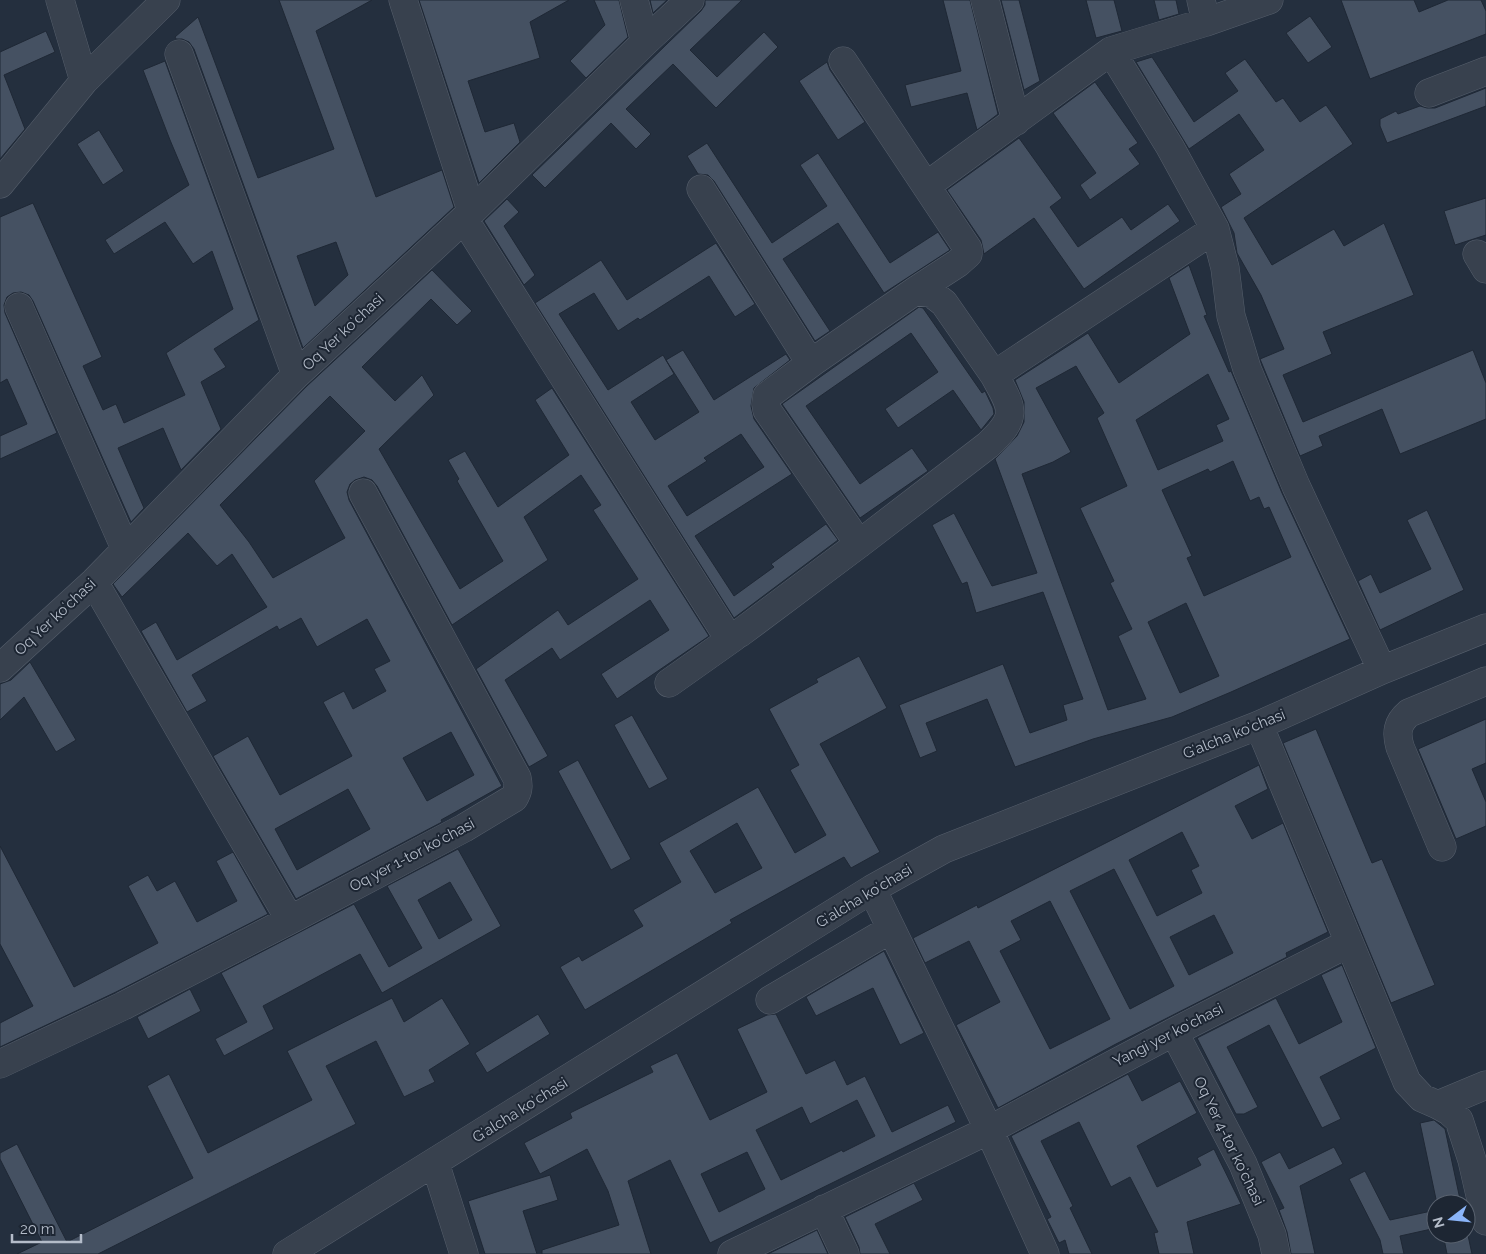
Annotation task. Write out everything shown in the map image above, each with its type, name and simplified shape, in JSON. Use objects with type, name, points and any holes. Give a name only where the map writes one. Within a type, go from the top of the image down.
[{"type":"street","points":[[60,0],[84,81]]},
{"type":"street","points":[[0,184],[84,81],[166,0]]},
{"type":"street","points":[[403,0],[467,214],[726,634],[729,637],[734,637]]},
{"type":"street","points":[[634,0],[645,42]]},
{"type":"street","name":"Oq Yer koʻchasi","points":[[0,668],[94,582],[125,548],[296,375],[690,0]]},
{"type":"street","points":[[985,0],[1016,121]]},
{"type":"street","points":[[926,186],[1111,51],[1203,11],[1269,0]]},
{"type":"street","points":[[1111,51],[1170,147],[1215,229],[1225,268],[1231,316],[1248,369],[1296,486],[1382,670]]},
{"type":"street","points":[[179,54],[296,375]]},
{"type":"street","points":[[843,61],[962,237],[968,249],[968,254],[958,263],[814,361],[768,396],[767,410],[859,544]]},
{"type":"street","points":[[1429,93],[1486,72]]},
{"type":"street","points":[[701,188],[806,356],[814,361]]},
{"type":"street","points":[[994,374],[1215,229]]},
{"type":"street","points":[[669,683],[859,544],[988,445],[1004,430],[1010,418],[1009,406],[1006,395],[994,374],[944,303],[931,293],[915,291]]},
{"type":"street","points":[[19,307],[125,548]]},
{"type":"street","name":"Oq yer 1-tor koʻchasi","points":[[0,1064],[123,1006],[290,920],[464,828],[514,798],[519,787],[517,778],[364,492]]},
{"type":"street","points":[[94,582],[290,920]]},
{"type":"street","name":"Gʻalcha koʻchasi","points":[[287,1254],[872,890],[944,849],[1259,725],[1382,670],[1486,628]]},
{"type":"street","points":[[1442,847],[1400,747],[1397,730],[1400,723],[1409,713],[1486,681]]},
{"type":"street","points":[[1259,725],[1407,1082],[1422,1098],[1449,1111],[1459,1120],[1472,1160],[1486,1221]]},
{"type":"street","points":[[872,890],[989,1130],[1045,1254]]},
{"type":"street","points":[[770,1000],[891,929]]},
{"type":"street","name":"Yangi yer koʻchasi","points":[[732,1254],[989,1130],[1174,1032],[1349,943]]},
{"type":"street","name":"Oq Yer 4-tor koʻchasi","points":[[1174,1032],[1243,1164],[1272,1235],[1276,1254]]},
{"type":"street","points":[[1438,1105],[1486,1085]]},
{"type":"street","points":[[435,1163],[464,1254]]},
{"type":"street","points":[[824,1209],[845,1254]]},
{"type":"building","points":[[279,0],[372,0],[316,31],[376,197],[442,170],[454,207],[303,348],[194,49],[189,42],[176,39],[175,37],[198,17],[258,178],[334,149]],"holes":[[[336,242],[348,275],[315,306],[297,256]]]},
{"type":"building","points":[[419,0],[569,0],[530,22],[540,58],[468,81],[485,132],[514,123],[520,142],[479,183]]},
{"type":"building","points":[[594,0],[619,0],[628,37],[586,78],[570,61],[605,25]]},
{"type":"building","points":[[650,0],[667,0],[653,13]]},
{"type":"building","points":[[705,0],[742,0],[690,50],[717,77],[764,32],[778,47],[716,108],[673,64],[626,109],[651,134],[636,149],[611,123],[545,188],[532,175],[701,11],[705,5]]},
{"type":"building","points":[[943,0],[970,0],[998,114],[977,130],[967,93],[911,107],[905,85],[961,71]]},
{"type":"building","points":[[1001,0],[1019,0],[1040,81],[1024,90]]},
{"type":"building","points":[[1086,0],[1114,0],[1122,31],[1096,38]]},
{"type":"building","points":[[1154,0],[1176,0],[1179,14],[1159,20]]},
{"type":"building","points":[[1341,0],[1414,0],[1419,12],[1448,0],[1481,0],[1486,11],[1486,34],[1370,79]]},
{"type":"building","points":[[1310,16],[1332,47],[1308,63],[1286,33]]},
{"type":"building","points":[[46,31],[55,52],[4,75],[25,129],[0,159],[0,52]]},
{"type":"building","points":[[1152,57],[1194,122],[1238,91],[1225,73],[1245,59],[1276,102],[1283,98],[1300,122],[1326,105],[1353,144],[1244,218],[1272,265],[1334,229],[1344,246],[1384,223],[1414,295],[1323,332],[1332,354],[1283,375],[1303,422],[1473,350],[1486,383],[1486,419],[1400,454],[1382,409],[1319,436],[1323,446],[1300,456],[1260,359],[1284,349],[1261,295],[1237,253],[1234,233],[1221,207],[1241,194],[1229,174],[1264,150],[1239,114],[1189,149],[1136,62]]},
{"type":"building","points":[[165,61],[259,320],[214,349],[226,367],[201,382],[221,429],[181,470],[163,428],[118,448],[144,508],[131,522],[33,301],[29,295],[21,292],[13,293],[7,297],[4,305],[5,313],[57,433],[0,459],[0,436],[27,424],[7,379],[0,383],[0,217],[33,203],[102,357],[83,366],[103,410],[116,404],[124,423],[185,395],[166,353],[233,309],[212,251],[193,264],[165,222],[114,254],[105,240],[189,185],[143,70]]},
{"type":"building","points":[[827,62],[830,70],[865,122],[838,140],[799,81]]},
{"type":"building","points":[[1095,82],[1138,143],[1129,149],[1140,164],[1090,200],[1080,185],[1096,173],[1053,113]]},
{"type":"building","points":[[1486,88],[1486,106],[1387,143],[1380,126],[1380,119],[1396,111],[1398,114],[1420,106],[1435,108]]},
{"type":"building","points":[[99,130],[124,171],[103,185],[77,144]]},
{"type":"building","points":[[1019,138],[1062,198],[1050,207],[1078,247],[1122,217],[1131,230],[1168,204],[1180,221],[1084,289],[1034,218],[984,254],[981,240],[947,190]]},
{"type":"building","points":[[707,143],[772,243],[827,206],[800,165],[818,153],[890,263],[938,232],[950,250],[884,293],[838,223],[783,259],[830,331],[815,341],[714,181],[708,175],[698,174],[687,156]]},
{"type":"building","points":[[1486,198],[1486,235],[1455,245],[1444,211]]},
{"type":"building","points":[[507,199],[519,212],[504,226],[535,275],[524,285],[484,221]]},
{"type":"building","points":[[716,243],[755,304],[735,317],[709,276],[640,320],[638,318],[618,331],[594,293],[559,314],[608,390],[663,355],[674,374],[631,402],[655,440],[699,412],[666,360],[683,350],[714,400],[786,354],[790,360],[754,388],[751,406],[754,419],[792,474],[695,536],[734,596],[774,567],[771,564],[826,524],[838,540],[734,618],[535,303],[601,260],[627,300]],"holes":[[[741,434],[764,467],[687,516],[668,486],[707,461],[704,458]]]},
{"type":"building","points":[[1189,265],[1207,315],[1204,316],[1229,372],[1231,371],[1282,493],[1350,639],[1172,717],[1093,739],[1015,767],[987,699],[926,723],[937,751],[920,758],[899,705],[1003,664],[1030,733],[1067,720],[1063,705],[1083,699],[1043,592],[976,613],[967,582],[962,584],[932,525],[954,513],[992,586],[1037,573],[995,459],[1017,436],[1024,422],[1024,402],[1015,380],[1088,333],[1119,383],[1190,334],[1169,278]],"holes":[[[1076,366],[1104,413],[1097,418],[1127,486],[1080,508],[1114,581],[1110,583],[1132,629],[1118,636],[1146,699],[1108,710],[1022,474],[1053,462],[1071,452],[1036,388]],[[1208,374],[1229,419],[1216,425],[1223,441],[1158,470],[1136,420]],[[1233,461],[1250,501],[1259,497],[1264,509],[1269,507],[1291,557],[1204,596],[1187,558],[1192,556],[1162,490],[1208,469],[1210,472]],[[1186,603],[1219,676],[1180,693],[1148,622]]]},
{"type":"building","points":[[432,270],[472,311],[457,325],[431,299],[362,367],[395,401],[422,375],[434,395],[379,449],[460,589],[503,561],[457,481],[459,479],[448,460],[465,451],[498,507],[569,455],[535,400],[552,388],[709,636],[617,699],[601,674],[669,630],[650,600],[560,660],[552,648],[505,680],[548,756],[529,767],[476,669],[558,610],[568,625],[638,579],[593,510],[601,505],[581,475],[524,517],[548,560],[452,625],[377,486],[372,480],[364,477],[355,480],[350,484],[347,492],[349,500],[502,786],[441,820],[442,822],[296,899],[213,756],[248,736],[280,795],[352,756],[323,702],[344,691],[353,709],[386,691],[374,669],[390,661],[367,619],[317,647],[301,618],[279,630],[277,626],[192,675],[207,701],[187,712],[141,631],[156,622],[177,660],[267,607],[232,554],[217,566],[188,533],[122,597],[113,584],[307,386]],"holes":[[[330,396],[365,431],[314,481],[345,538],[273,578],[249,542],[220,505]],[[451,732],[474,775],[427,801],[403,758]],[[348,789],[370,829],[297,870],[275,829]]]},
{"type":"building","points":[[919,307],[923,308],[982,393],[985,391],[994,414],[981,430],[953,390],[898,428],[885,409],[938,372],[911,333],[806,406],[860,484],[912,448],[928,471],[860,518],[782,404]]},
{"type":"building","points":[[1427,510],[1464,590],[1380,630],[1358,581],[1371,574],[1380,593],[1431,569],[1407,520]]},
{"type":"building","points":[[859,656],[887,708],[820,744],[880,852],[851,868],[844,857],[730,920],[732,923],[585,1010],[560,967],[579,956],[582,961],[643,926],[633,910],[681,882],[659,843],[758,787],[795,853],[826,835],[790,770],[799,765],[769,709],[818,682],[816,679]],"holes":[[[737,823],[762,868],[715,893],[690,851]]]},
{"type":"building","points":[[30,662],[76,740],[56,752],[24,697],[0,720],[0,684],[11,680]]},
{"type":"building","points":[[632,715],[668,779],[649,789],[614,725]]},
{"type":"building","points":[[1486,719],[1486,763],[1472,769],[1486,802],[1486,826],[1456,839],[1418,749]]},
{"type":"building","points":[[1316,729],[1372,863],[1382,859],[1435,985],[1391,1003],[1283,743]]},
{"type":"building","points":[[578,760],[631,859],[611,870],[558,771]]},
{"type":"building","points":[[1259,765],[1268,789],[1235,806],[1252,839],[1283,823],[1328,932],[1286,953],[1287,957],[1114,1045],[998,1108],[956,1025],[1000,1002],[969,941],[925,963],[913,938],[977,905],[978,908]],"holes":[[[1182,832],[1199,866],[1191,870],[1202,893],[1157,916],[1129,860]],[[1114,869],[1174,986],[1130,1009],[1070,891]],[[1050,901],[1110,1019],[1050,1049],[1000,951],[1021,940],[1011,921]],[[1214,915],[1233,953],[1189,975],[1170,937]]]},
{"type":"building","points":[[0,846],[74,987],[158,943],[128,886],[148,875],[157,891],[175,881],[197,922],[237,901],[216,861],[233,852],[268,914],[116,992],[0,1047],[0,1023],[33,1006],[0,944]]},
{"type":"building","points":[[458,849],[501,926],[382,993],[360,954],[263,1006],[274,1029],[224,1056],[215,1039],[247,1022],[221,973],[354,904],[389,967],[422,948],[387,886]],"holes":[[[450,882],[472,920],[439,939],[418,900]]]},
{"type":"building","points":[[884,951],[924,1033],[900,1045],[873,988],[816,1016],[806,997]]},
{"type":"building","points":[[1342,965],[1376,1048],[1320,1077],[1341,1119],[1322,1128],[1269,1025],[1227,1047],[1258,1107],[1244,1114],[1236,1114],[1197,1038],[1276,998],[1299,1044],[1342,1022],[1321,975]]},
{"type":"building","points":[[190,989],[201,1011],[148,1039],[137,1017]]},
{"type":"building","points":[[392,998],[404,1022],[442,998],[470,1044],[429,1070],[435,1082],[404,1097],[376,1041],[326,1066],[356,1124],[98,1254],[17,1254],[42,1242],[0,1159],[0,1153],[17,1144],[67,1242],[193,1178],[147,1086],[169,1074],[208,1153],[312,1100],[287,1051]]},
{"type":"building","points":[[538,1014],[550,1034],[487,1073],[475,1053]]},
{"type":"building","points":[[776,1014],[806,1074],[835,1060],[847,1085],[865,1076],[892,1132],[948,1105],[956,1122],[710,1243],[670,1160],[628,1181],[651,1254],[542,1254],[542,1250],[619,1225],[608,1191],[587,1149],[540,1174],[524,1143],[572,1118],[570,1113],[653,1072],[650,1066],[677,1053],[710,1120],[767,1092],[737,1029],[767,1015]],"holes":[[[857,1100],[875,1136],[781,1180],[756,1130],[802,1107],[810,1124]],[[747,1152],[765,1189],[719,1212],[701,1174]]]},
{"type":"building","points":[[1128,1074],[1142,1101],[1180,1081],[1197,1113],[1137,1146],[1157,1187],[1201,1165],[1197,1158],[1214,1149],[1241,1204],[1187,1222],[1194,1254],[1159,1254],[1154,1233],[1158,1232],[1130,1177],[1111,1187],[1079,1122],[1041,1141],[1073,1206],[1070,1208],[1092,1254],[1069,1254],[1065,1240],[1059,1243],[1047,1219],[1051,1217],[1011,1136]]},
{"type":"building","points":[[1434,1120],[1445,1129],[1459,1194],[1435,1194],[1420,1123]]},
{"type":"building","points":[[1334,1147],[1343,1164],[1300,1186],[1315,1254],[1291,1254],[1287,1232],[1279,1210],[1284,1208],[1261,1162],[1280,1152],[1289,1169]]},
{"type":"building","points":[[1365,1171],[1390,1220],[1426,1212],[1426,1230],[1400,1236],[1404,1254],[1383,1254],[1380,1240],[1349,1179]]},
{"type":"building","points":[[550,1175],[558,1200],[523,1211],[537,1254],[485,1254],[468,1201]]},
{"type":"building","points":[[914,1183],[923,1200],[875,1224],[890,1254],[860,1254],[859,1247],[845,1217]]},
{"type":"building","points":[[817,1230],[828,1254],[768,1254]]},
{"type":"building","points":[[1445,1244],[1470,1244],[1472,1254],[1447,1254]]}]
